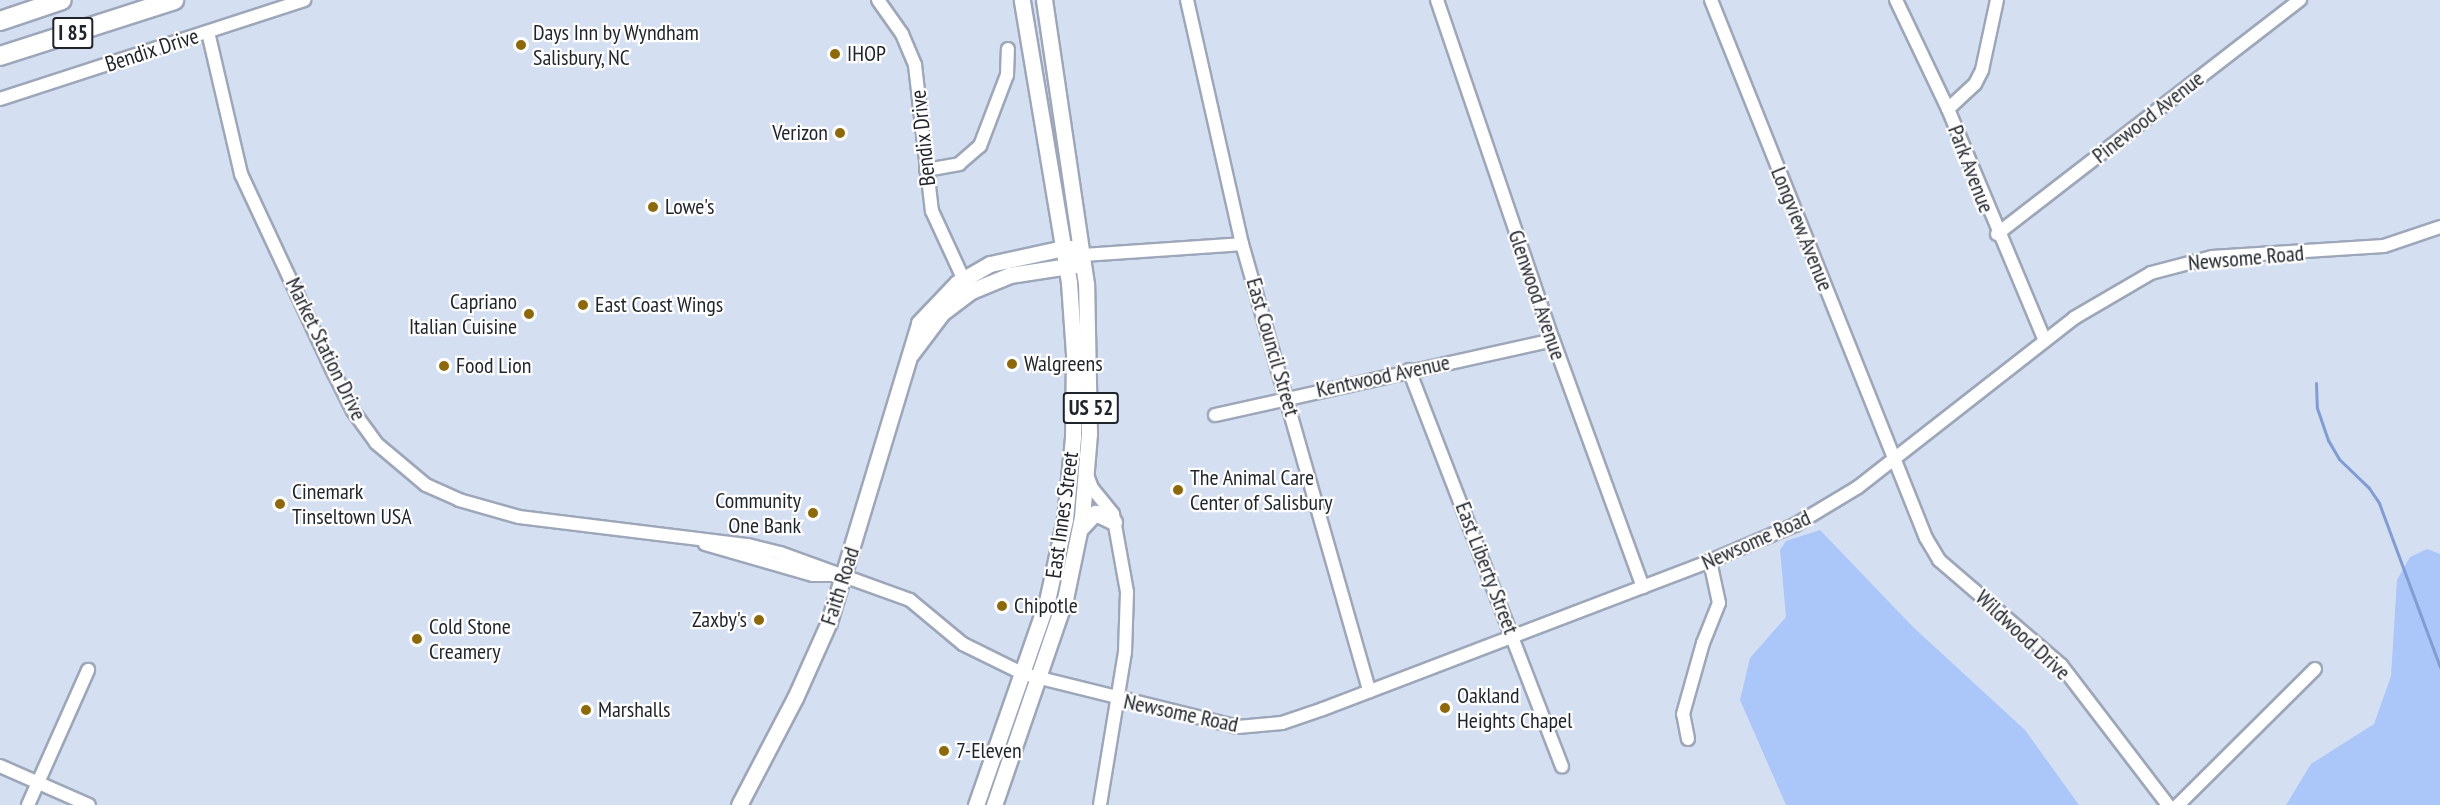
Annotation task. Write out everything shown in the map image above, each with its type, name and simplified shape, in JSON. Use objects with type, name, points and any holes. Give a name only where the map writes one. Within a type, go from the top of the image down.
[{"type":"highway","name":"I 85","points":[[0,21],[62,0]]},
{"type":"highway","name":"I 85","points":[[0,56],[174,0]]},
{"type":"main road","name":"East Innes Street","points":[[976,805],[1024,674],[1052,585],[1069,486],[1074,370],[1065,248],[1022,0]]},
{"type":"main road","name":"East Innes Street","points":[[994,805],[1040,680],[1065,599],[1079,534],[1087,474],[1090,351],[1082,255],[1044,0]]},
{"type":"main road","name":"Faith Road","points":[[738,805],[813,661],[845,575],[919,322],[963,278],[1001,259],[1065,248],[1073,248],[1082,255],[1075,265],[1010,275],[970,291],[942,313],[911,354]]},
{"type":"main road","points":[[1079,534],[1085,520],[1093,513],[1105,515],[1114,522]]},
{"type":"street","name":"Bendix Drive","points":[[0,99],[304,0]]},
{"type":"street","name":"Bendix Drive","points":[[878,0],[902,34],[915,65],[926,170],[936,225],[963,278]]},
{"type":"street","name":"East Council Street","points":[[1187,0],[1242,244],[1288,397],[1369,691]]},
{"type":"street","name":"Glenwood Avenue","points":[[1437,0],[1552,340],[1643,587]]},
{"type":"street","name":"Longview Avenue","points":[[1711,0],[1893,459]]},
{"type":"street","name":"Park Avenue","points":[[1896,0],[1948,109],[1997,234],[2044,339]]},
{"type":"street","points":[[1948,109],[1975,84],[1982,70],[1996,0]]},
{"type":"street","name":"Pinewood Avenue","points":[[1997,234],[2300,0]]},
{"type":"street","name":"Market Station Drive","points":[[208,32],[233,146],[250,198],[303,300],[353,411],[376,443],[426,485],[488,510],[695,539],[719,550],[813,575],[845,575],[910,600],[971,649],[1024,674]]},
{"type":"street","points":[[926,170],[959,164],[980,146],[1007,75],[1008,49]]},
{"type":"street","name":"Newsome Road","points":[[1024,674],[1118,700],[1248,728],[1293,719],[1710,561],[1811,517],[1893,459],[2044,339],[2106,296],[2171,265],[2212,257],[2384,246],[2440,227]]},
{"type":"street","name":"Faith Road","points":[[1082,255],[1242,244]]},
{"type":"street","name":"Kentwood Avenue","points":[[1215,416],[1288,397],[1552,340]]},
{"type":"street","name":"East Liberty Street","points":[[1409,370],[1514,637],[1562,767]]},
{"type":"street","name":"Wildwood Drive","points":[[1893,459],[1939,560],[2061,665],[2168,805]]},
{"type":"street","points":[[1087,474],[1092,488],[1112,511],[1128,597],[1118,700],[1100,805]]},
{"type":"street","points":[[1688,739],[1683,714],[1702,643],[1719,603],[1710,561]]},
{"type":"street","points":[[2178,805],[2314,669]]},
{"type":"street","points":[[28,805],[88,670]]},
{"type":"street","points":[[0,766],[89,805]]},
{"type":"shaded area","points":[[1820,530],[1913,627],[2025,730],[2079,805],[1786,805],[1740,700],[1750,658],[1786,617],[1780,550],[1786,541]]},
{"type":"shaded area","points":[[2427,549],[2440,554],[2440,805],[2286,805],[2311,764],[2374,724],[2391,676],[2397,580],[2410,557]]},
{"type":"waterway","points":[[2316,383],[2317,408],[2328,440],[2339,459],[2369,488],[2379,503],[2440,667]]},
{"type":"place","name":"Days Inn by Wyndham Salisbury, NC","points":[[521,45]]},
{"type":"place","name":"IHOP","points":[[835,54]]},
{"type":"place","name":"Verizon","points":[[840,133]]},
{"type":"place","name":"Lowe's","points":[[653,207]]},
{"type":"place","name":"East Coast Wings","points":[[583,305]]},
{"type":"place","name":"Capriano Italian Cuisine","points":[[529,314]]},
{"type":"place","name":"Walgreens","points":[[1012,364]]},
{"type":"place","name":"Food Lion","points":[[444,366]]},
{"type":"place","name":"The Animal Care Center of Salisbury","points":[[1178,490]]},
{"type":"place","name":"Cinemark Tinseltown USA","points":[[280,504]]},
{"type":"place","name":"Community One Bank","points":[[813,513]]},
{"type":"place","name":"Chipotle","points":[[1002,606]]},
{"type":"place","name":"Zaxby's","points":[[759,620]]},
{"type":"place","name":"Cold Stone Creamery","points":[[417,639]]},
{"type":"place","name":"Oakland Heights Chapel","points":[[1445,708]]},
{"type":"place","name":"Marshalls","points":[[586,710]]},
{"type":"place","name":"7-Eleven","points":[[944,751]]}]
